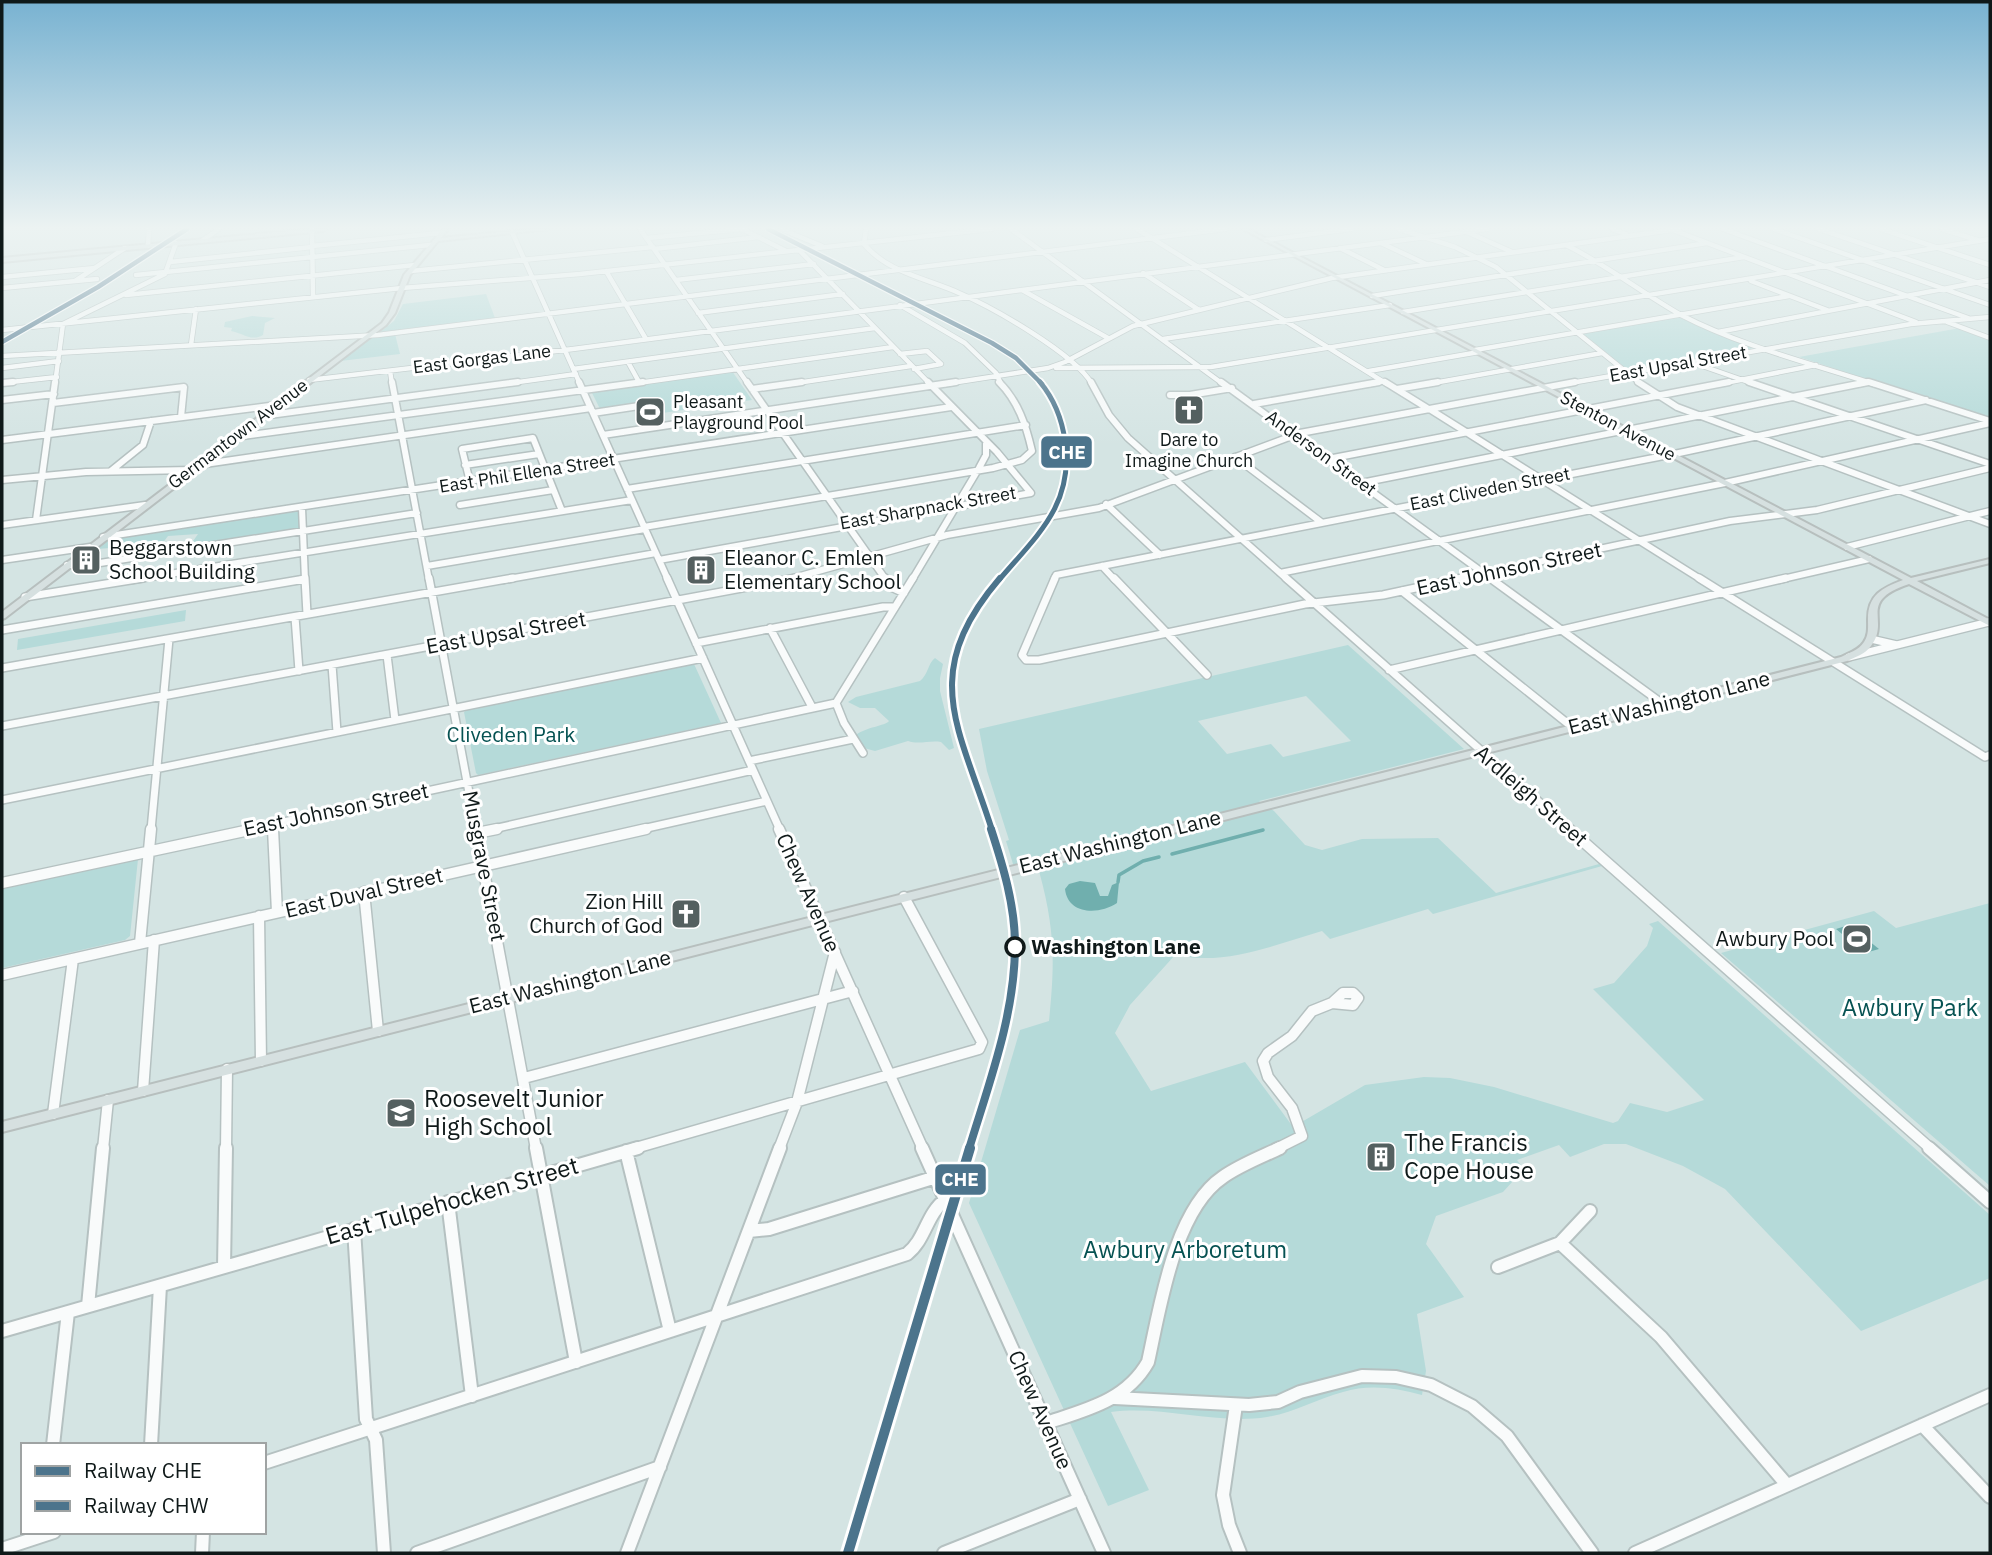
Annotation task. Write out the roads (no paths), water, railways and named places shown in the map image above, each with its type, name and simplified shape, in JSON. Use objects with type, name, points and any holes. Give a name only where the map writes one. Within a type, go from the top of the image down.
[{"type":"main road","name":"Germantown Avenue","points":[[3,614],[368,335],[390,317],[396,302]]},
{"type":"main road","name":"Stenton Avenue","points":[[1383,302],[1989,623]]},
{"type":"main road","points":[[1871,639],[1877,599],[1890,588],[1990,561]]},
{"type":"main road","name":"East Washington Lane","points":[[2,1127],[1849,657],[1864,648],[1871,639]]},
{"type":"street","points":[[64,323],[108,302]]},
{"type":"street","points":[[2,330],[268,302]]},
{"type":"street","name":"Chew Avenue","points":[[543,302],[1104,1553]]},
{"type":"street","points":[[2,356],[368,335],[644,302]]},
{"type":"street","points":[[691,302],[891,587],[904,593]]},
{"type":"street","points":[[698,313],[785,302]]},
{"type":"street","points":[[850,302],[1007,464]]},
{"type":"street","name":"East Gorgas Lane","points":[[309,380],[926,302]]},
{"type":"street","name":"Ardleigh Street","points":[[976,302],[1081,367],[1117,428],[1990,1202]]},
{"type":"street","points":[[1043,302],[1108,338]]},
{"type":"street","name":"Anderson Street","points":[[1113,302],[1663,704]]},
{"type":"street","points":[[1186,302],[1199,310]]},
{"type":"street","points":[[1053,367],[1143,323],[1233,302]]},
{"type":"street","points":[[1258,302],[1988,756]]},
{"type":"street","points":[[1403,312],[1469,302]]},
{"type":"street","points":[[1540,302],[1627,373],[1659,396],[1699,416],[1990,524]]},
{"type":"street","points":[[603,435],[1053,367],[1203,368],[1617,302]]},
{"type":"street","points":[[1660,302],[1718,332],[1990,422]]},
{"type":"street","points":[[1369,371],[1755,302]]},
{"type":"street","points":[[1803,302],[1830,312]]},
{"type":"street","points":[[1718,332],[1830,312],[1864,302],[1919,323]]},
{"type":"street","points":[[1923,302],[1971,319]]},
{"type":"street","points":[[625,304],[646,339]]},
{"type":"street","points":[[427,565],[825,493],[1022,462],[1031,455],[1026,425],[1017,403],[997,380],[996,373],[965,343],[900,305]]},
{"type":"street","points":[[1164,338],[1390,305]]},
{"type":"street","points":[[191,345],[196,309]]},
{"type":"street","name":"East Upsal Street","points":[[2,726],[802,578],[937,538],[1079,513],[1295,435],[1545,387],[1919,323],[1990,319]]},
{"type":"street","points":[[1944,321],[1990,338]]},
{"type":"street","points":[[36,520],[64,323]]},
{"type":"street","points":[[262,416],[396,399],[628,362],[875,328]]},
{"type":"street","points":[[235,437],[893,347]]},
{"type":"street","points":[[752,389],[940,364],[927,351],[900,354]]},
{"type":"street","points":[[1060,354],[1082,353]]},
{"type":"street","points":[[1397,389],[1602,353]]},
{"type":"street","points":[[2,368],[59,361]]},
{"type":"street","name":"Ardleigh Street","points":[[1068,361],[1072,368],[1087,377]]},
{"type":"street","points":[[628,362],[639,382]]},
{"type":"street","points":[[1691,362],[1990,466]]},
{"type":"street","points":[[1328,458],[1816,365]]},
{"type":"street","name":"Musgrave Street","points":[[390,371],[576,1362]]},
{"type":"street","points":[[2,383],[57,377]]},
{"type":"street","points":[[942,398],[952,388],[975,379]]},
{"type":"street","points":[[1254,404],[1384,381]]},
{"type":"street","points":[[1361,482],[1868,382]]},
{"type":"street","points":[[53,403],[184,387],[181,417]]},
{"type":"street","points":[[1170,395],[1190,395],[1231,388]]},
{"type":"street","points":[[2,400],[54,394]]},
{"type":"street","name":"East Cliveden Street","points":[[1026,660],[1022,653],[1054,575],[1672,454],[1926,400]]},
{"type":"street","points":[[2,440],[277,405]]},
{"type":"street","points":[[2,480],[112,470],[194,468],[403,436],[639,406]]},
{"type":"street","name":"East Phil Ellena Street","points":[[103,537],[953,409]]},
{"type":"street","points":[[112,470],[144,447],[151,421]]},
{"type":"street","points":[[1280,573],[1725,483],[1990,422]]},
{"type":"street","points":[[25,597],[562,511],[629,494],[1026,425]]},
{"type":"street","points":[[470,482],[462,449],[533,438],[562,511]]},
{"type":"street","points":[[863,753],[835,703],[840,699],[979,468],[986,455],[986,444]]},
{"type":"street","points":[[465,465],[540,454]]},
{"type":"street","points":[[1235,457],[1321,522]]},
{"type":"street","name":"East Sharpnack Street","points":[[2,668],[307,614],[1026,495],[1030,490],[1007,464]]},
{"type":"street","name":"East Johnson Street","points":[[1026,660],[1039,660],[1314,603],[1348,601],[1402,591],[1736,520],[1787,516],[1990,466]]},
{"type":"street","points":[[460,505],[553,490]]},
{"type":"street","points":[[1106,504],[1160,555]]},
{"type":"street","points":[[2,525],[145,505]]},
{"type":"street","points":[[302,508],[307,614]]},
{"type":"street","points":[[1846,547],[1990,511]]},
{"type":"street","points":[[67,565],[93,564],[417,513]]},
{"type":"street","points":[[2,560],[90,547]]},
{"type":"street","points":[[1389,670],[1869,559]]},
{"type":"street","points":[[1102,566],[1207,675]]},
{"type":"street","points":[[2,630],[305,579]]},
{"type":"street","points":[[1402,591],[1572,727]]},
{"type":"street","points":[[696,643],[883,607],[895,607]]},
{"type":"street","points":[[295,617],[299,671]]},
{"type":"street","points":[[1849,657],[1989,623]]},
{"type":"street","points":[[770,628],[813,707]]},
{"type":"street","points":[[140,943],[169,639]]},
{"type":"street","points":[[1871,639],[1900,645]]},
{"type":"street","points":[[387,655],[395,720]]},
{"type":"street","points":[[2,800],[703,658]]},
{"type":"street","points":[[332,665],[337,732]]},
{"type":"street","name":"East Johnson Street","points":[[2,883],[835,703]]},
{"type":"street","points":[[477,833],[853,739]]},
{"type":"street","name":"East Duval Street","points":[[2,975],[767,801]]},
{"type":"street","points":[[273,824],[277,912]]},
{"type":"street","points":[[365,892],[378,1031]]},
{"type":"street","name":"East Tulpehocken Street","points":[[2,1331],[890,1075],[982,1046],[904,897]]},
{"type":"street","points":[[259,916],[261,1061]]},
{"type":"street","points":[[143,1091],[154,940]]},
{"type":"street","points":[[627,1553],[797,1102],[835,952]]},
{"type":"street","points":[[53,1114],[74,959]]},
{"type":"street","points":[[524,1078],[853,991]]},
{"type":"street","points":[[1046,1423],[1115,1398],[1135,1382],[1147,1365],[1180,1237],[1193,1210],[1221,1178],[1302,1136],[1292,1108],[1268,1077],[1263,1061],[1268,1053],[1292,1036],[1308,1014],[1332,1003]]},
{"type":"street","points":[[224,1267],[227,1069]]},
{"type":"street","points":[[88,1306],[108,1100]]},
{"type":"street","points":[[626,1151],[670,1331]]},
{"type":"street","points":[[749,1231],[769,1228],[936,1177]]},
{"type":"street","points":[[266,1462],[907,1254],[919,1242],[930,1212],[946,1199]]},
{"type":"street","points":[[448,1202],[472,1396]]},
{"type":"street","points":[[1498,1267],[1560,1243],[1590,1211]]},
{"type":"street","points":[[354,1229],[365,1415],[376,1440],[384,1553]]},
{"type":"street","points":[[1560,1243],[1661,1337],[1787,1485]]},
{"type":"street","points":[[151,1443],[160,1286]]},
{"type":"street","points":[[53,1443],[68,1312]]},
{"type":"street","points":[[1115,1398],[1236,1405],[1278,1402],[1300,1392],[1362,1376],[1414,1381],[1438,1388],[1472,1406],[1494,1423],[1528,1462],[1592,1553]]},
{"type":"street","points":[[1635,1553],[1990,1395]]},
{"type":"street","points":[[1236,1405],[1236,1434],[1224,1473],[1223,1499],[1229,1527],[1240,1553]]},
{"type":"street","points":[[1922,1425],[1990,1497]]},
{"type":"street","points":[[417,1553],[660,1467]]},
{"type":"street","points":[[944,1553],[1080,1499]]},
{"type":"street","points":[[2,1549],[46,1534]]},
{"type":"street","points":[[202,1553],[203,1534]]},
{"type":"waterway","points":[[1172,854],[1263,830]]},
{"type":"waterway","points":[[1118,882],[1119,875],[1143,861],[1159,857]]},
{"type":"rail line","name":"CHW","points":[[2,342],[73,302]]},
{"type":"rail line","name":"CHE","points":[[848,1553],[1010,1007],[1015,942],[1013,913],[999,854],[957,726],[951,678],[953,662],[965,628],[983,599],[1048,523],[1062,496],[1069,464],[1058,411],[1036,376],[1005,350],[911,302]]},
{"type":"place","name":"Dare to Imagine Church","points":[[1189,410]]},
{"type":"place","name":"Pleasant Playground Pool","points":[[650,412]]},
{"type":"place","name":"Beggarstown School Building","points":[[86,560]]},
{"type":"place","name":"Eleanor C. Emlen Elementary School","points":[[701,570]]},
{"type":"place","name":"Zion Hill Church of God","points":[[686,914]]},
{"type":"place","name":"Awbury Pool","points":[[1857,939]]},
{"type":"place","name":"Washington Lane","points":[[1015,947]]},
{"type":"place","name":"Roosevelt Junior High School","points":[[401,1113]]},
{"type":"place","name":"The Francis Cope House","points":[[1381,1157]]},
{"type":"park label","name":"Cliveden Park","points":[[511,735]]},
{"type":"park label","name":"Awbury Park","points":[[1910,1008]]},
{"type":"park label","name":"Awbury Arboretum","points":[[1185,1250]]}]
